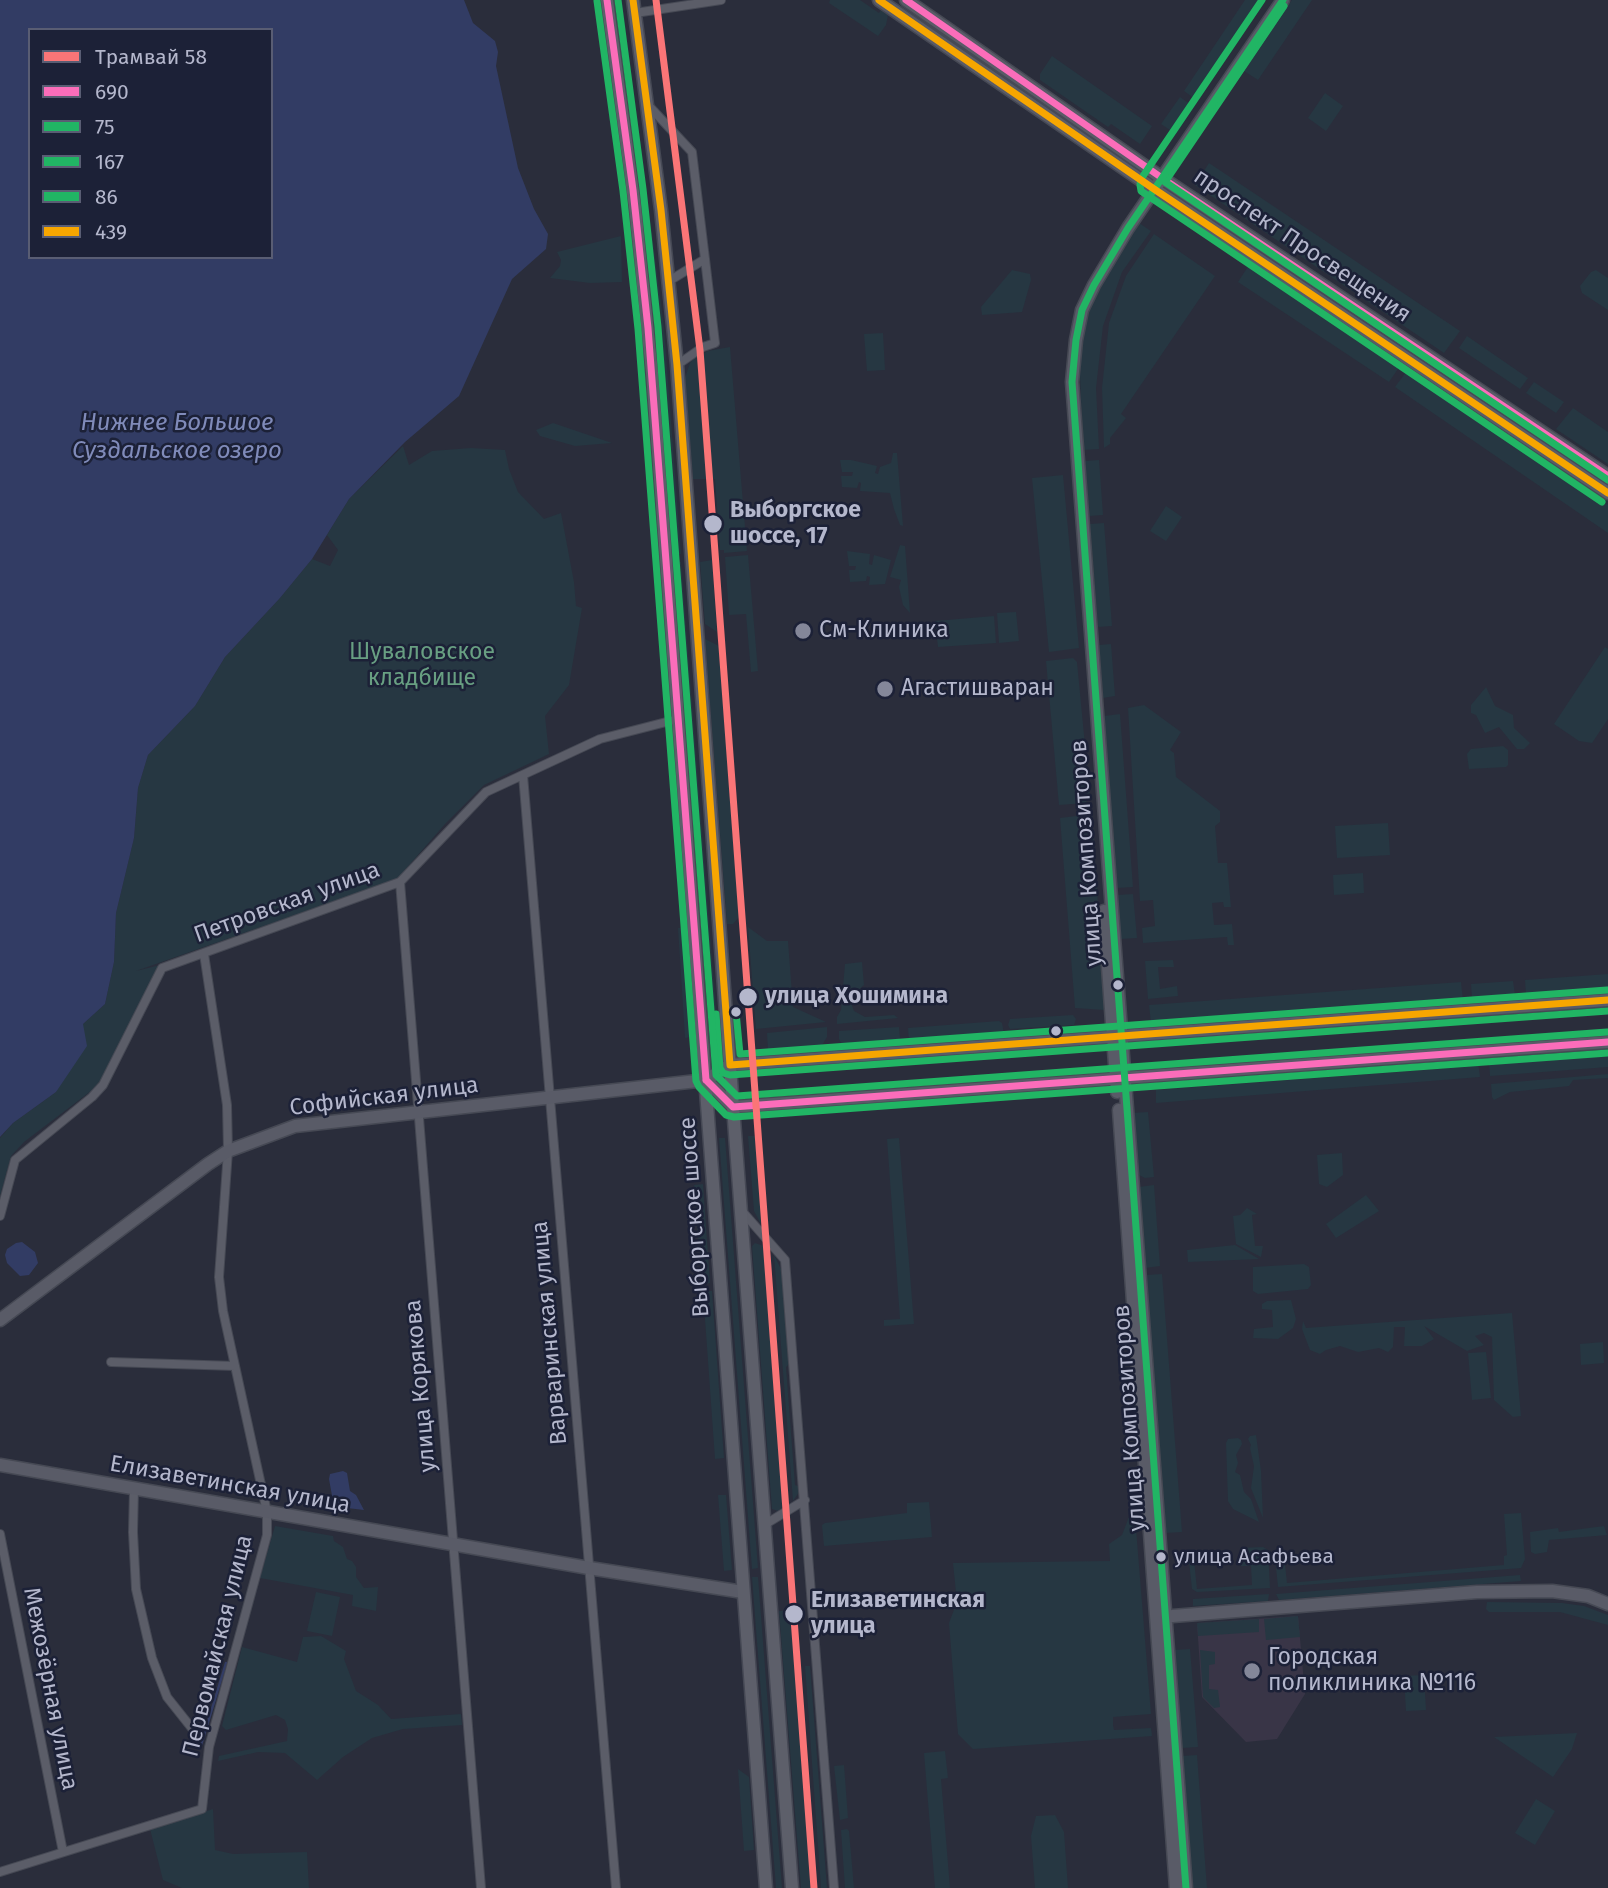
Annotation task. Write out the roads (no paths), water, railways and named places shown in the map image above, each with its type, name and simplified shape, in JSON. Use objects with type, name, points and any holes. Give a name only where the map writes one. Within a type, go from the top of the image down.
[{"type":"main road","name":"Выборгское шоссе","points":[[607,0],[644,282],[766,1888]]},
{"type":"main road","name":"Выборгское шоссе","points":[[634,7],[648,105],[677,365],[792,1888]]},
{"type":"street","points":[[634,7],[721,0]]},
{"type":"street","name":"проспект Просвещения","points":[[879,0],[1608,493]]},
{"type":"street","name":"проспект Просвещения","points":[[906,0],[1160,176],[1608,476]]},
{"type":"street","name":"улица Композиторов","points":[[1160,176],[1275,0]]},
{"type":"street","name":"улица Композиторов","points":[[1186,1888],[1161,1616],[1117,1036],[1072,382],[1082,310],[1114,249],[1152,187],[1283,0]]},
{"type":"street","points":[[648,105],[692,152],[715,343],[703,347],[677,365]]},
{"type":"street","points":[[669,281],[705,259]]},
{"type":"street","name":"Петровская улица","points":[[0,1216],[15,1160],[103,1085],[162,968],[400,882],[486,792],[600,740],[678,719]]},
{"type":"street","name":"Варваринская улица","points":[[523,775],[616,1888]]},
{"type":"street","name":"улица Корякова","points":[[400,882],[481,1888]]},
{"type":"street","name":"Первомайская улица","points":[[63,1852],[202,1809],[209,1747],[267,1535],[267,1512],[235,1366],[219,1277],[228,1151],[227,1105],[204,954]]},
{"type":"street","points":[[1608,1000],[730,1065],[706,1080],[733,1107],[1608,1042]]},
{"type":"street","name":"Софийская улица","points":[[0,1320],[228,1151],[295,1126],[706,1080]]},
{"type":"street","points":[[741,1210],[785,1260],[834,1888]]},
{"type":"street","points":[[111,1362],[235,1366]]},
{"type":"street","name":"Елизаветинская улица","points":[[0,1465],[454,1545],[743,1592]]},
{"type":"street","points":[[134,1489],[136,1589],[152,1658],[167,1697],[198,1736]]},
{"type":"street","points":[[764,1525],[805,1500]]},
{"type":"street","name":"Межозёрная улица","points":[[0,1534],[63,1852]]},
{"type":"street","points":[[1161,1616],[1477,1592],[1552,1591],[1588,1596],[1608,1604]]},
{"type":"street","name":"улица Композиторов","points":[[1161,1616],[1176,1888]]},
{"type":"street","points":[[0,1872],[63,1852]]},
{"type":"water","name":"Нижнее Большое Суздальское озеро","points":[[0,0],[464,0],[473,23],[495,41],[498,52],[496,66],[518,168],[534,209],[548,234],[546,249],[512,279],[459,396],[405,442],[349,499],[312,559],[225,657],[195,706],[148,755],[138,788],[134,838],[116,913],[114,962],[105,1004],[83,1024],[87,1046],[56,1092],[13,1123],[0,1137]]},
{"type":"water","points":[[22,1242],[35,1252],[38,1263],[29,1275],[20,1276],[7,1263],[5,1255],[7,1249]]},
{"type":"water","points":[[343,1471],[347,1473],[350,1491],[356,1495],[364,1510],[339,1507],[333,1501],[330,1474]]},
{"type":"waterway","points":[[201,1745],[226,1663]]},
{"type":"tram line","name":"58","points":[[656,0],[700,350],[814,1888]]},
{"type":"place","name":"Выборгское шоссе, 17","points":[[713,524]]},
{"type":"place","name":"См-Клиника","points":[[803,631]]},
{"type":"place","name":"Агастишваран","points":[[885,689]]},
{"type":"place","name":"улица Хошимина","points":[[748,997]]},
{"type":"place","name":"улица Асафьева","points":[[1161,1557]]},
{"type":"place","name":"Елизаветинская улица","points":[[794,1614]]},
{"type":"place","name":"Городская поликлиника №116","points":[[1252,1671]]},
{"type":"park label","name":"Шуваловское кладбище","points":[[422,666]]}]
